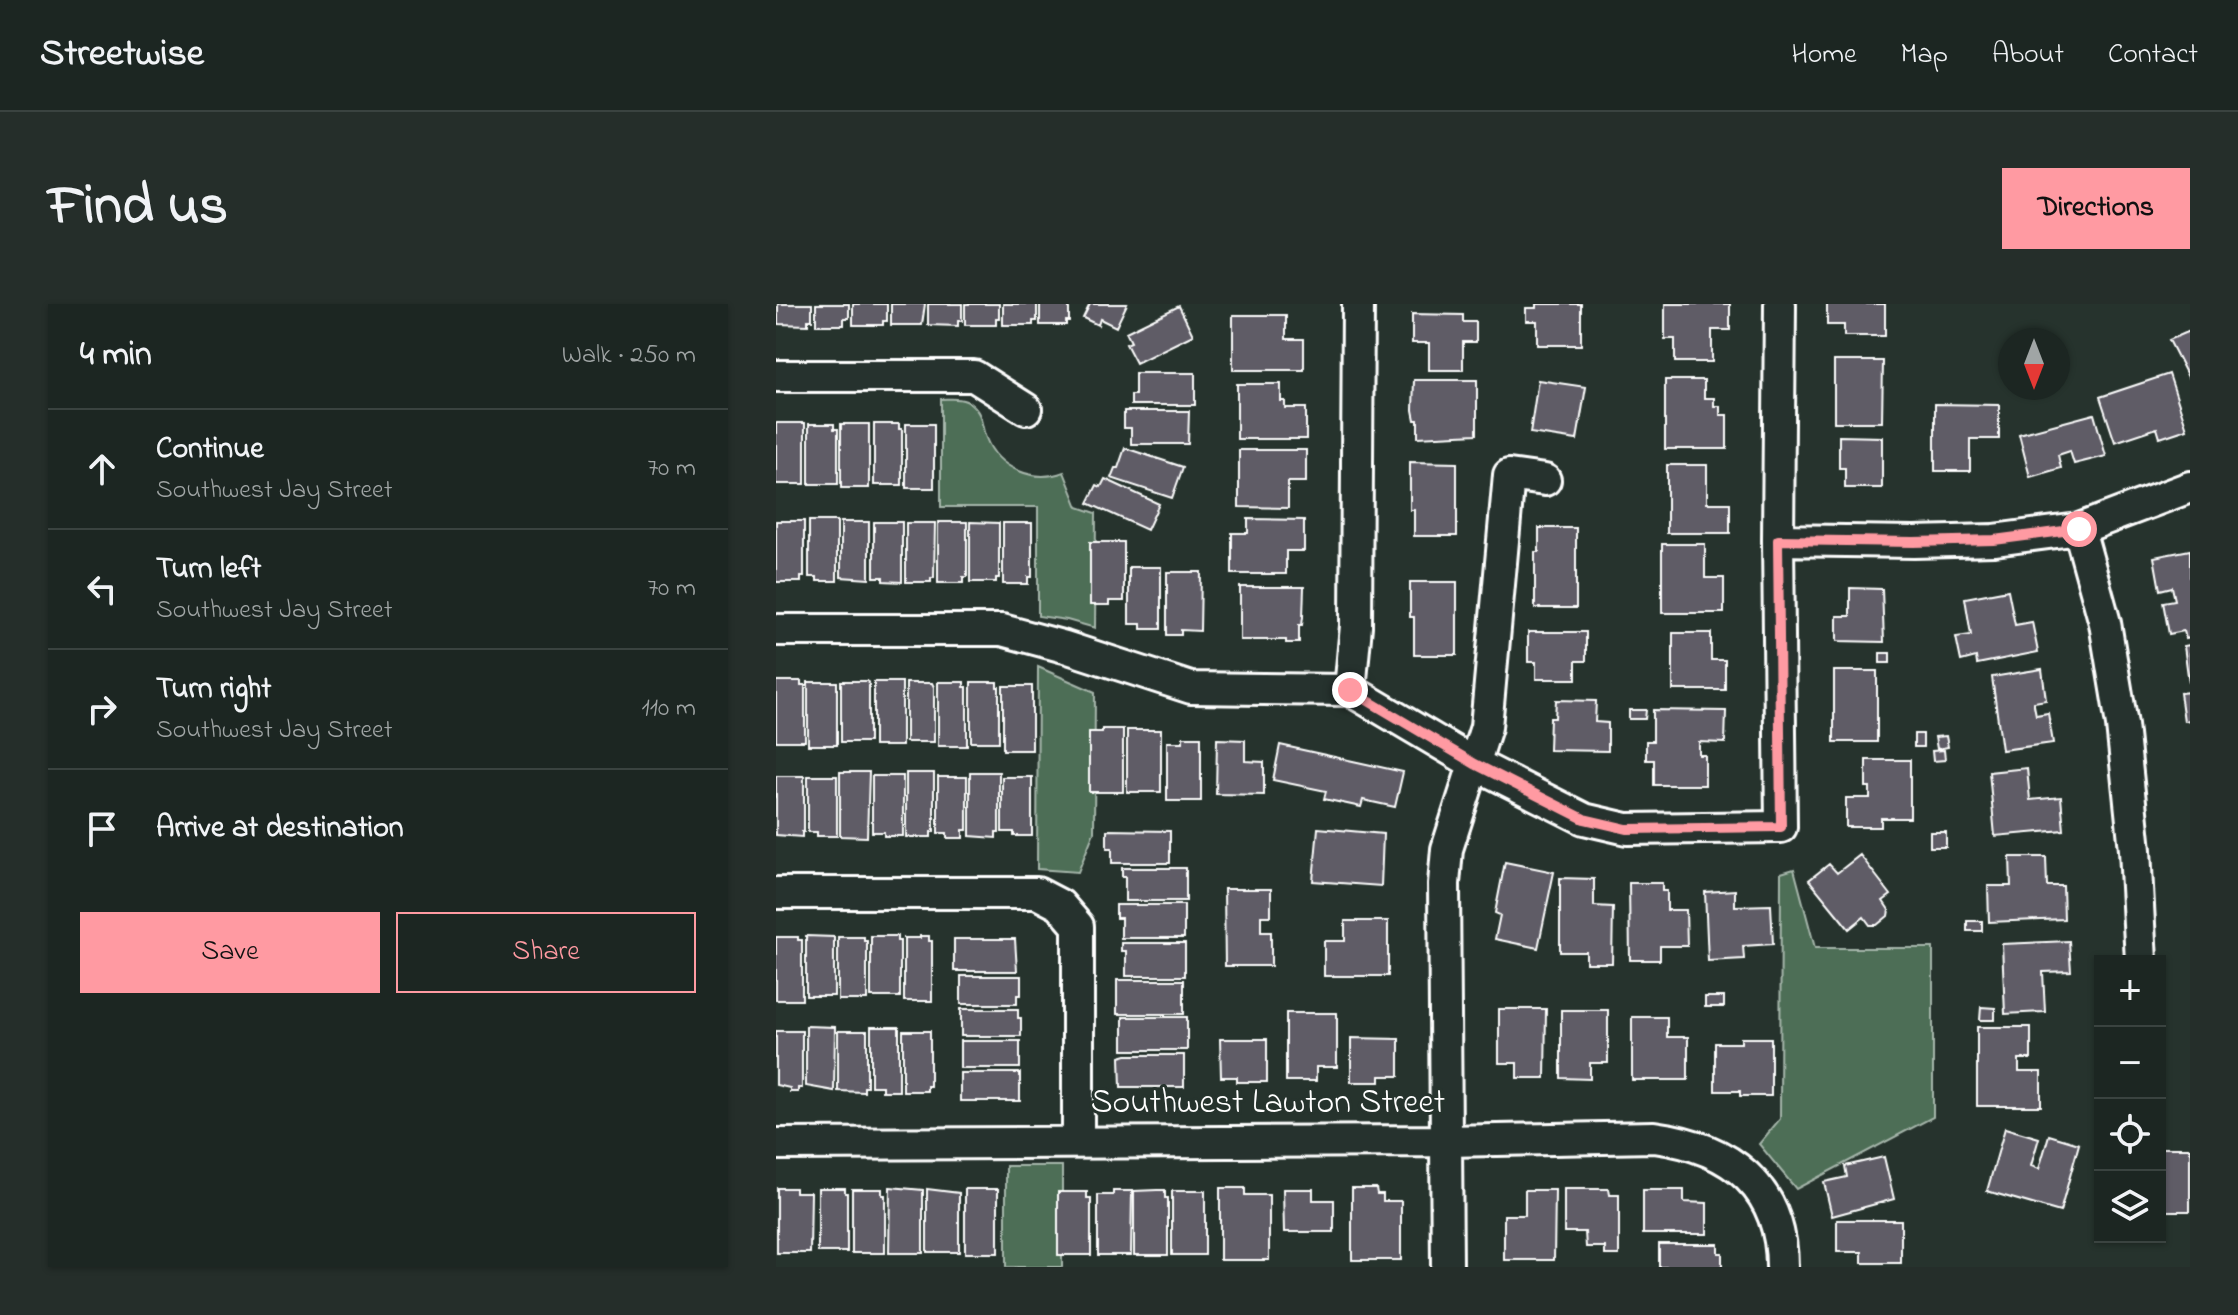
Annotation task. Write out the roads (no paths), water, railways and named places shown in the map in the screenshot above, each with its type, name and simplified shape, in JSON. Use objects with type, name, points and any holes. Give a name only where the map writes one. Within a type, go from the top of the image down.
[{"type":"street","points":[[1350,690],[1356,626],[1358,304]]},
{"type":"street","points":[[776,630],[1002,630],[1191,688],[1350,690],[1475,764],[1584,819],[1627,829],[1781,827],[1778,540],[1780,304]]},
{"type":"street","points":[[776,376],[974,376],[1026,409]]},
{"type":"street","points":[[1447,1267],[1444,884],[1447,849],[1486,727],[1509,475],[1545,480]]},
{"type":"street","points":[[1778,540],[1994,540],[2079,529],[2190,487]]},
{"type":"street","points":[[2079,529],[2105,623],[2122,725],[2135,850],[2141,955]]},
{"type":"street","points":[[776,893],[1037,893],[1060,905],[1078,926],[1078,1142]]},
{"type":"street","name":"Southwest Lawton Street","points":[[776,1144],[1654,1137],[1705,1148],[1727,1159],[1750,1178],[1775,1214],[1782,1267]]}]
